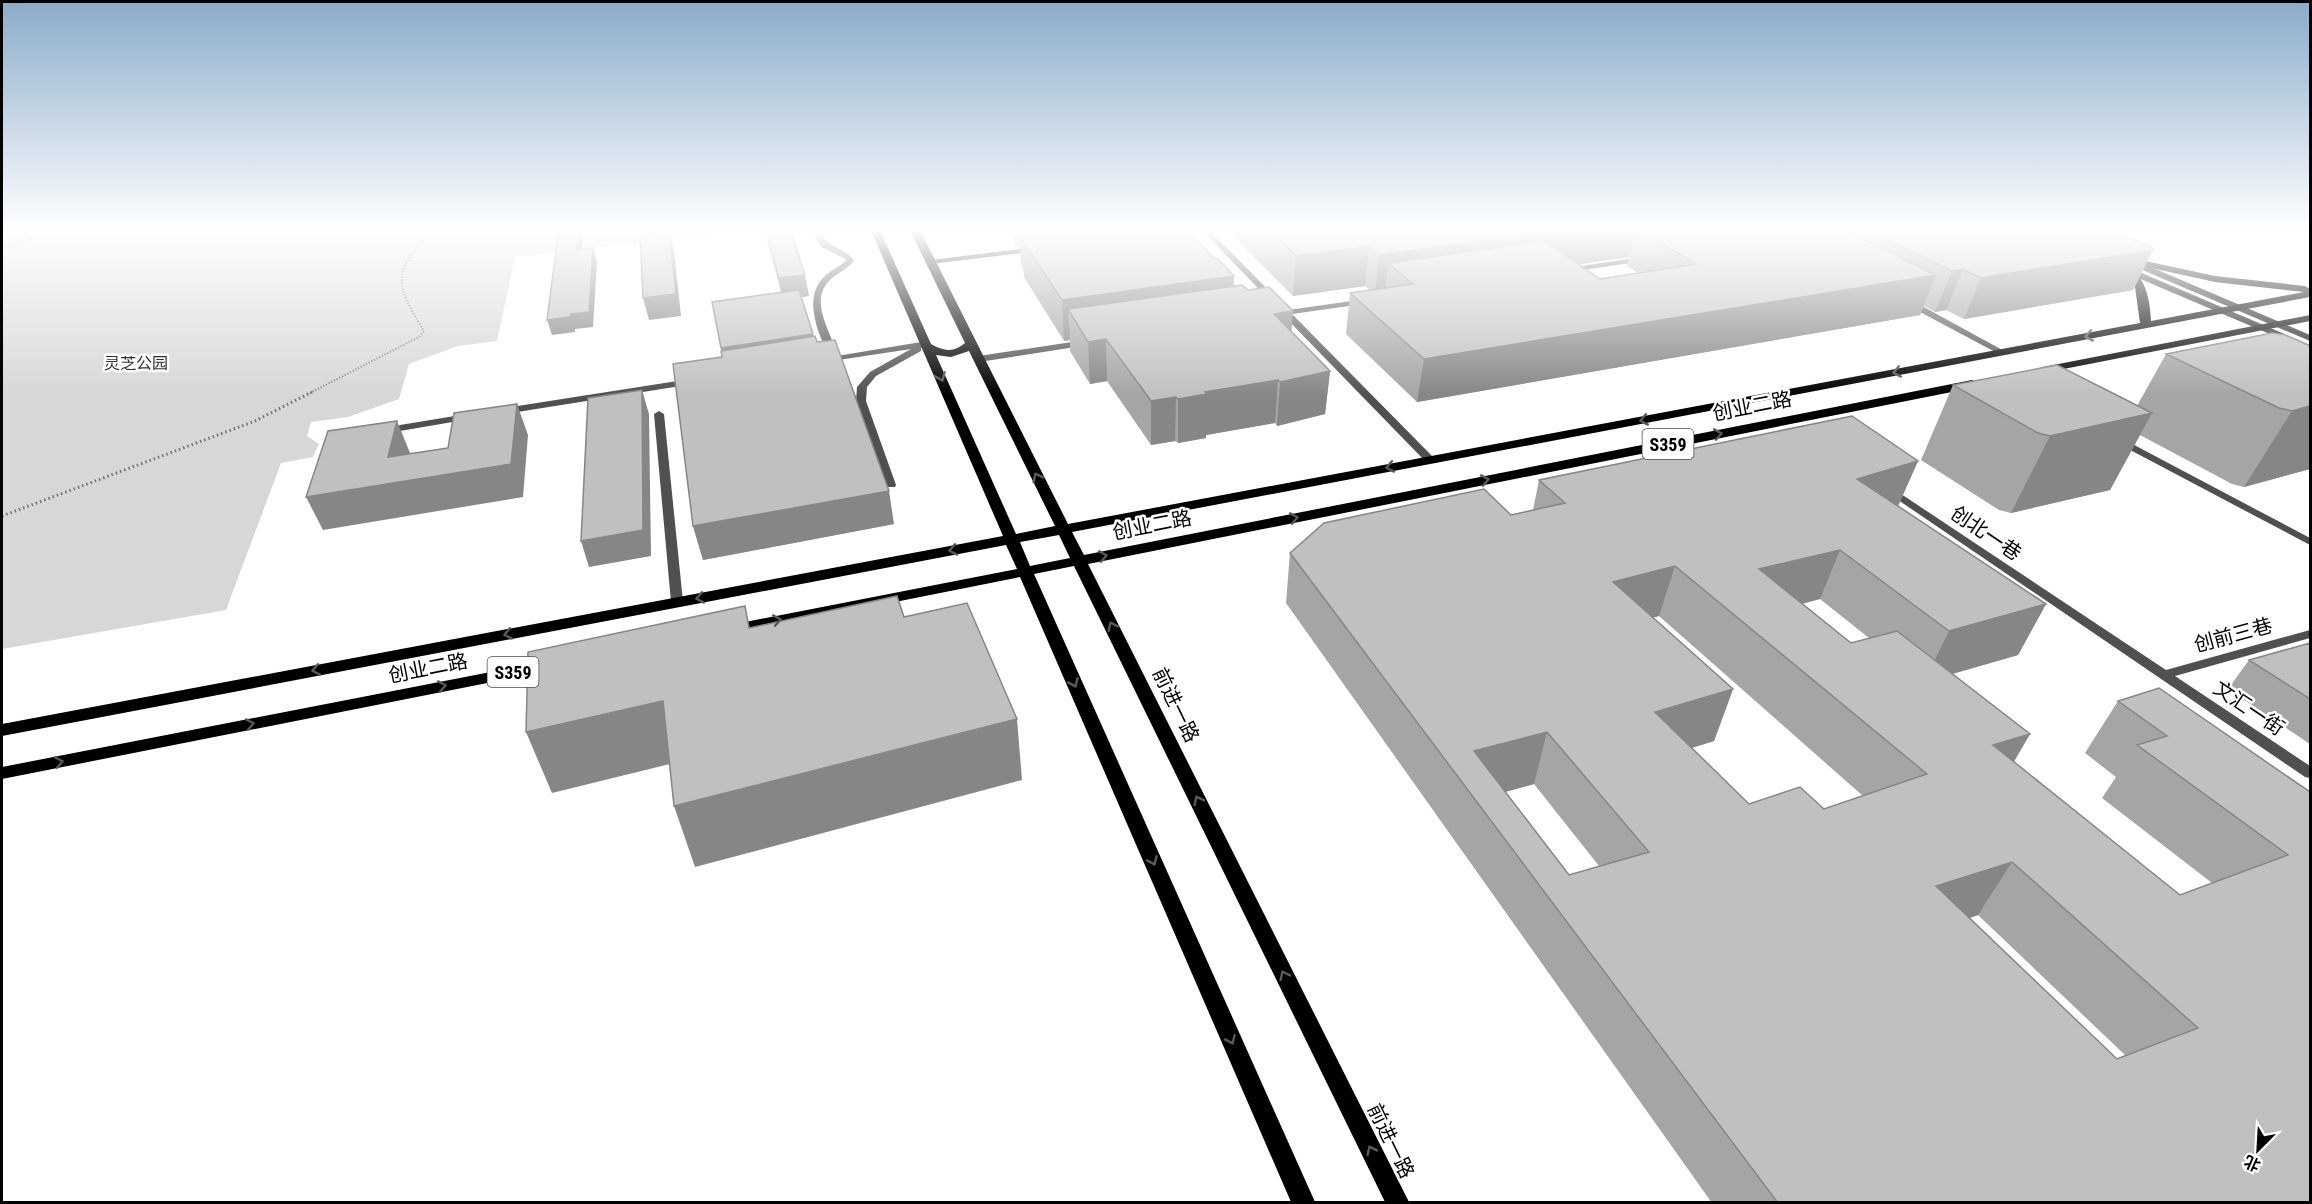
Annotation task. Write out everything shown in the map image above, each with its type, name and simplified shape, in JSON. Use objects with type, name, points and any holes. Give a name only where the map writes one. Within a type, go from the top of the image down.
[{"type":"main road","points":[[899,284],[1303,1203]]},
{"type":"main road","name":"前进一路","points":[[942,284],[1397,1203]]},
{"type":"main road","points":[[2139,284],[2144,293],[2146,325]]},
{"type":"main road","points":[[2167,284],[2310,350]]},
{"type":"main road","points":[[2178,284],[2310,338]]},
{"type":"main road","points":[[2253,284],[2310,291]]},
{"type":"main road","name":"创业二路","points":[[2,730],[2146,325],[2310,291]]},
{"type":"main road","points":[[2032,372],[2310,318]]},
{"type":"main road","points":[[2201,339],[2262,342],[2310,350]]},
{"type":"main road","points":[[927,346],[941,353],[955,353],[967,348],[971,343]]},
{"type":"main road","name":"创业二路","points":[[713,633],[1079,560],[1793,424],[1990,381]]},
{"type":"main road","name":"创业二路","points":[[2,773],[561,663]]},
{"type":"street","points":[[822,284],[815,305],[834,359]]},
{"type":"street","points":[[1258,284],[1430,460]]},
{"type":"street","points":[[1899,297],[2002,352]]},
{"type":"street","points":[[1263,316],[1368,300]]},
{"type":"street","points":[[979,359],[1097,341]]},
{"type":"street","points":[[823,361],[927,346]]},
{"type":"street","points":[[891,485],[861,401],[862,387],[873,374],[927,346]]},
{"type":"street","points":[[494,413],[705,380]]},
{"type":"street","points":[[659,414],[677,602]]},
{"type":"street","points":[[400,428],[483,415]]},
{"type":"street","points":[[2115,438],[2310,542]]},
{"type":"street","name":"创北一巷","points":[[1877,481],[2165,674]]},
{"type":"street","name":"创前三巷","points":[[2165,674],[2310,634]]},
{"type":"street","name":"文汇一街","points":[[2165,674],[2310,773]]},
{"type":"path","points":[[2,516],[255,421],[419,337],[424,331],[406,303],[399,284]]},
{"type":"green space","name":"灵芝公园","points":[[2,284],[509,284],[497,341],[458,346],[409,364],[399,399],[348,417],[311,422],[307,436],[319,444],[313,457],[281,463],[226,610],[2,649]]},
{"type":"building","points":[[552,284],[591,284],[589,312],[547,320]]},
{"type":"building","points":[[642,284],[675,284],[676,294],[643,298]]},
{"type":"building","points":[[1052,284],[1175,284],[1062,300]]},
{"type":"building","points":[[1412,284],[1880,284],[1424,359],[1350,293]]},
{"type":"building","points":[[1242,285],[1248,290],[1269,287],[1293,311],[1274,314],[1330,371],[1280,382],[1278,380],[1205,392],[1207,394],[1178,399],[1176,397],[1151,401],[1106,339],[1088,342],[1068,309]]},
{"type":"building","points":[[799,290],[813,334],[721,348],[712,302]]},
{"type":"building","points":[[2272,333],[2285,335],[2310,346],[2310,406],[2292,411],[2279,408],[2166,354]]},
{"type":"building","points":[[815,336],[817,342],[835,340],[889,491],[693,526],[673,364],[722,357],[721,351]]},
{"type":"building","points":[[2057,365],[2152,413],[2050,436],[2038,433],[1953,385]]},
{"type":"building","points":[[642,390],[643,530],[581,541],[588,398]]},
{"type":"building","points":[[517,404],[511,464],[306,497],[328,431],[397,421],[388,457],[448,448],[454,413]]},
{"type":"building","points":[[1852,416],[1918,461],[1857,479],[2046,604],[1949,631],[1840,550],[1759,569],[1851,643],[1897,631],[2030,734],[1993,745],[2180,895],[2288,855],[2137,745],[2167,736],[2118,701],[2159,688],[2310,792],[2310,1203],[1778,1203],[1290,553],[1324,523],[1484,489],[1511,515],[1565,503],[1539,480]],"holes":[[[1675,566],[1927,774],[1824,809],[1800,787],[1749,804],[1655,712],[1733,689],[1613,582]],[[1547,732],[1649,852],[1569,875],[1474,751]],[[2012,862],[2198,1028],[2117,1059],[1936,886]]]},
{"type":"building","points":[[897,596],[904,617],[967,603],[1017,719],[674,806],[663,701],[526,732],[528,652],[745,606],[749,628]]},
{"type":"building","points":[[2310,643],[2310,699],[2249,660]]}]
